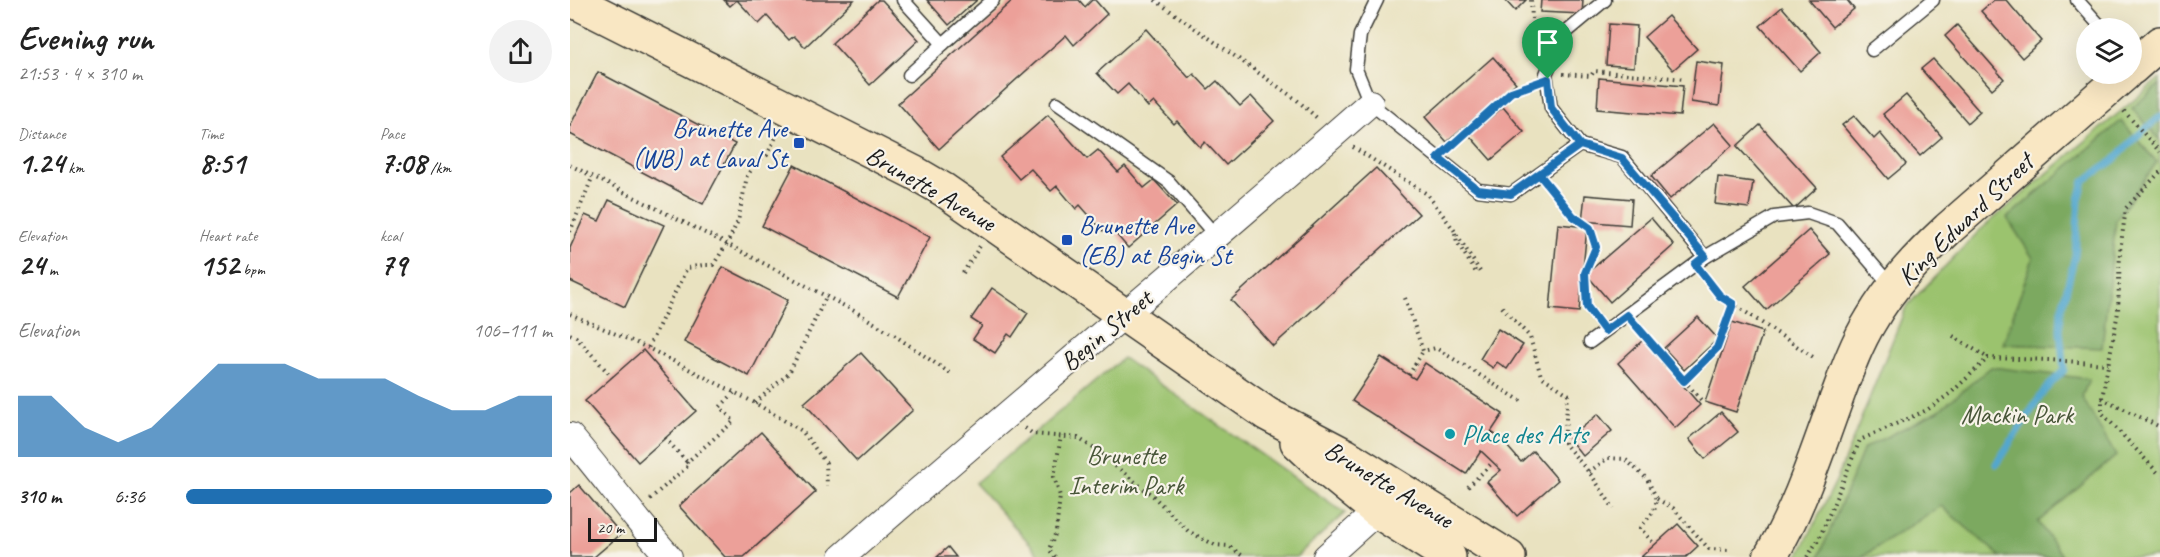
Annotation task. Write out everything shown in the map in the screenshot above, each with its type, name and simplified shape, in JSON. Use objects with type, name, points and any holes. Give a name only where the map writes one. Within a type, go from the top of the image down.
[{"type":"main road","name":"Brunette Avenue","points":[[572,0],[925,179],[975,211],[1268,414],[1345,455],[1509,557]]},
{"type":"main road","name":"King Edward Street","points":[[2142,58],[2160,43]]},
{"type":"main road","name":"King Edward Street","points":[[1770,557],[1790,518],[1854,352],[1870,320],[1893,288],[1941,235],[2112,84]]},
{"type":"main road","name":"Brunette Avenue","points":[[1268,414],[1328,471],[1377,511],[1449,557]]},
{"type":"street","name":"Begin Street","points":[[842,557],[1370,103]]},
{"type":"street","points":[[570,436],[632,515],[669,557]]},
{"type":"street","points":[[1326,557],[1377,511]]},
{"type":"lane","points":[[903,0],[943,44]]},
{"type":"lane","points":[[909,75],[993,0]]},
{"type":"lane","points":[[1377,0],[1360,35],[1356,69],[1370,103],[1478,190],[1511,194],[1580,145]]},
{"type":"lane","points":[[1605,0],[1563,34],[1547,76],[1551,108],[1580,145],[1622,158],[1700,260]]},
{"type":"lane","points":[[1872,50],[1933,0]]},
{"type":"lane","points":[[2077,0],[2093,18]]},
{"type":"lane","points":[[1057,103],[1169,182],[1216,236]]},
{"type":"lane","points":[[1590,342],[1700,260],[1774,218],[1808,213],[1836,223],[1893,288]]},
{"type":"path","points":[[1155,0],[1297,100],[1334,135],[1426,194],[1454,230],[1457,242],[1479,273]]},
{"type":"path","points":[[1531,0],[1532,19]]},
{"type":"path","points":[[1438,158],[1511,92],[1547,76],[1591,76],[1594,71],[1685,79]]},
{"type":"path","points":[[2134,123],[2160,152]]},
{"type":"path","points":[[648,348],[687,268],[713,265],[727,244],[738,221],[747,176],[757,161],[767,155],[778,132]]},
{"type":"path","points":[[570,165],[826,297],[894,335],[951,374]]},
{"type":"path","points":[[2160,172],[2126,208],[2120,251],[2118,312],[2102,398],[2102,413],[2160,475]]},
{"type":"path","points":[[1539,174],[1573,216],[1590,228],[1596,247],[1585,273],[1587,307],[1605,331]]},
{"type":"path","points":[[570,232],[592,178]]},
{"type":"path","points":[[963,273],[981,245]]},
{"type":"path","points":[[1700,260],[1720,296],[1813,357]]},
{"type":"path","points":[[755,403],[789,373],[826,297]]},
{"type":"path","points":[[1405,298],[1423,351]]},
{"type":"path","points":[[1684,381],[1717,348],[1733,304]]},
{"type":"path","points":[[1502,307],[1530,337],[1541,376],[1568,394],[1564,443],[1589,472],[1614,508]]},
{"type":"path","points":[[570,314],[648,348],[755,403],[802,431],[826,463],[827,486]]},
{"type":"path","points":[[1627,315],[1702,401]]},
{"type":"path","points":[[570,334],[576,337],[612,377]]},
{"type":"path","points":[[1953,336],[1988,358],[2108,364]]},
{"type":"path","points":[[1409,375],[1423,351],[1436,348],[1521,401]]},
{"type":"path","points":[[1808,557],[1819,539],[1860,440],[1927,410],[1952,392],[1988,358]]},
{"type":"path","points":[[687,462],[734,421],[720,407],[734,393]]},
{"type":"path","points":[[2102,398],[2160,427]]},
{"type":"path","points":[[1006,414],[1034,434],[1078,438],[1105,456],[1152,496],[1188,531],[1215,545],[1229,546],[1244,557]]},
{"type":"path","points":[[1054,557],[1049,549],[1056,532],[1060,496],[1054,477],[1060,436]]},
{"type":"path","points":[[632,515],[689,465],[665,438]]},
{"type":"path","points":[[1589,472],[1608,458],[1625,459],[1647,479],[1657,499],[1673,508],[1709,549],[1730,550]]},
{"type":"path","points":[[1468,487],[1493,462]]},
{"type":"path","points":[[1655,545],[1640,528],[1654,511],[1657,499]]},
{"type":"green space","name":"Mackin Park","points":[[2160,78],[2160,557],[1798,557],[1836,481],[1906,307],[1979,231]]},
{"type":"green space","points":[[2160,84],[2160,140],[2132,108]]},
{"type":"green space","points":[[2121,121],[2157,162],[2116,220],[2102,348],[2003,344],[2033,258],[2007,218]]},
{"type":"green space","name":"Brunette Interim Park","points":[[1123,358],[1345,513],[1296,557],[1042,557],[975,483]]},
{"type":"green space","points":[[1991,367],[2089,379],[2082,397],[2116,456],[2038,522],[2063,557],[2001,557],[1941,506],[1862,557],[1819,557],[1864,448],[1938,411]]},
{"type":"building","points":[[724,0],[737,0],[730,6]]},
{"type":"building","points":[[737,0],[854,0],[805,47],[794,36],[789,40],[767,16],[759,24]]},
{"type":"building","points":[[878,0],[882,0],[919,40],[870,85],[832,43]]},
{"type":"building","points":[[927,0],[977,0],[949,25]]},
{"type":"building","points":[[1013,0],[1079,0],[1085,7],[1095,0],[1107,14],[1074,45],[1066,35],[939,149],[898,103]]},
{"type":"building","points":[[1505,0],[1526,0],[1515,11]]},
{"type":"building","points":[[1541,0],[1583,0],[1582,14],[1540,12]]},
{"type":"building","points":[[1809,0],[1847,0],[1854,9],[1832,27]]},
{"type":"building","points":[[1994,0],[2006,0],[2041,41],[2022,58],[1981,11]]},
{"type":"building","points":[[1782,7],[1821,52],[1800,71],[1760,26]]},
{"type":"building","points":[[1668,16],[1697,49],[1673,70],[1644,37]]},
{"type":"building","points":[[1609,24],[1637,26],[1634,67],[1606,65]]},
{"type":"building","points":[[1957,25],[2004,79],[1992,89],[1945,36]]},
{"type":"building","points":[[1146,29],[1189,78],[1194,74],[1208,89],[1217,81],[1240,106],[1251,96],[1274,121],[1226,165],[1205,142],[1200,147],[1177,121],[1174,124],[1154,102],[1148,107],[1128,84],[1117,94],[1097,73]]},
{"type":"building","points":[[1493,57],[1516,83],[1447,142],[1425,117]]},
{"type":"building","points":[[1933,59],[1980,112],[1968,123],[1921,69]]},
{"type":"building","points":[[1696,61],[1724,65],[1719,106],[1691,102]]},
{"type":"building","points":[[598,72],[735,144],[703,204],[570,134],[570,126]]},
{"type":"building","points":[[1599,78],[1683,86],[1680,116],[1597,109]]},
{"type":"building","points":[[1906,95],[1942,137],[1920,156],[1883,114]]},
{"type":"building","points":[[1503,107],[1524,132],[1491,160],[1469,135]]},
{"type":"building","points":[[1048,115],[1087,159],[1098,150],[1118,172],[1125,166],[1144,188],[1154,180],[1177,205],[1128,248],[1109,226],[1103,231],[1080,205],[1076,209],[1057,186],[1051,191],[1031,169],[1019,179],[1000,157]]},
{"type":"building","points":[[1854,116],[1874,139],[1880,133],[1906,164],[1888,179],[1842,125]]},
{"type":"building","points":[[1714,123],[1733,145],[1670,199],[1651,176]]},
{"type":"building","points":[[1760,125],[1817,188],[1794,209],[1737,146]]},
{"type":"building","points":[[794,165],[930,237],[898,297],[762,226]]},
{"type":"building","points":[[1376,168],[1419,214],[1273,346],[1231,300]]},
{"type":"building","points":[[1718,177],[1753,182],[1749,208],[1715,204]]},
{"type":"building","points":[[1585,195],[1632,199],[1630,225],[1582,221]]},
{"type":"building","points":[[609,200],[664,225],[625,307],[570,281],[570,248],[585,215],[599,221]]},
{"type":"building","points":[[1651,218],[1674,245],[1610,302],[1586,274]]},
{"type":"building","points":[[1558,224],[1587,227],[1579,312],[1550,309]]},
{"type":"building","points":[[1809,230],[1830,254],[1766,310],[1745,286]]},
{"type":"building","points":[[723,267],[788,300],[749,376],[684,342]]},
{"type":"building","points":[[992,288],[1028,313],[1012,337],[1008,334],[995,353],[973,339],[982,326],[971,319]]},
{"type":"building","points":[[1698,317],[1718,339],[1684,370],[1664,348]]},
{"type":"building","points":[[1732,322],[1763,332],[1736,412],[1705,402]]},
{"type":"building","points":[[1498,329],[1523,345],[1507,369],[1497,362],[1493,368],[1480,359]]},
{"type":"building","points":[[1643,340],[1700,405],[1675,428],[1618,363]]},
{"type":"building","points":[[643,350],[696,411],[638,462],[585,401]]},
{"type":"building","points":[[861,353],[913,410],[857,461],[804,403]]},
{"type":"building","name":"Place des Arts","points":[[1381,357],[1415,379],[1425,363],[1503,414],[1491,432],[1499,437],[1521,462],[1533,451],[1558,480],[1517,516],[1487,482],[1501,470],[1481,451],[1466,474],[1352,401]]},
{"type":"building","points":[[1721,412],[1738,432],[1705,459],[1689,439]]},
{"type":"building","points":[[1598,414],[1612,431],[1583,456],[1569,439]]},
{"type":"building","points":[[761,432],[816,492],[744,557],[725,557],[679,506]]},
{"type":"building","points":[[579,485],[621,534],[594,557],[570,557],[570,493]]},
{"type":"building","points":[[1678,524],[1698,546],[1686,557],[1641,557]]},
{"type":"building","points":[[948,547],[956,557],[937,557]]},
{"type":"waterway","points":[[1996,464],[2044,391],[2064,370],[2060,331],[2061,312],[2075,255],[2079,200],[2084,181],[2114,160],[2137,136],[2160,117]]},
{"type":"place","name":"Brunette Ave (WB) at Laval St","points":[[799,143]]},
{"type":"place","name":"Brunette Ave (EB) at Begin St","points":[[1067,240]]},
{"type":"place","name":"Place des Arts","points":[[1450,434]]},
{"type":"route","points":[[1548,79],[1511,92],[1438,158],[1478,190],[1511,194],[1539,174],[1580,145],[1622,158],[1705,256],[1695,264],[1720,296],[1733,304],[1717,348],[1684,381],[1627,315],[1605,331],[1587,307],[1585,273],[1596,247],[1590,228],[1573,216],[1539,174],[1580,145],[1551,108],[1548,79]]}]
